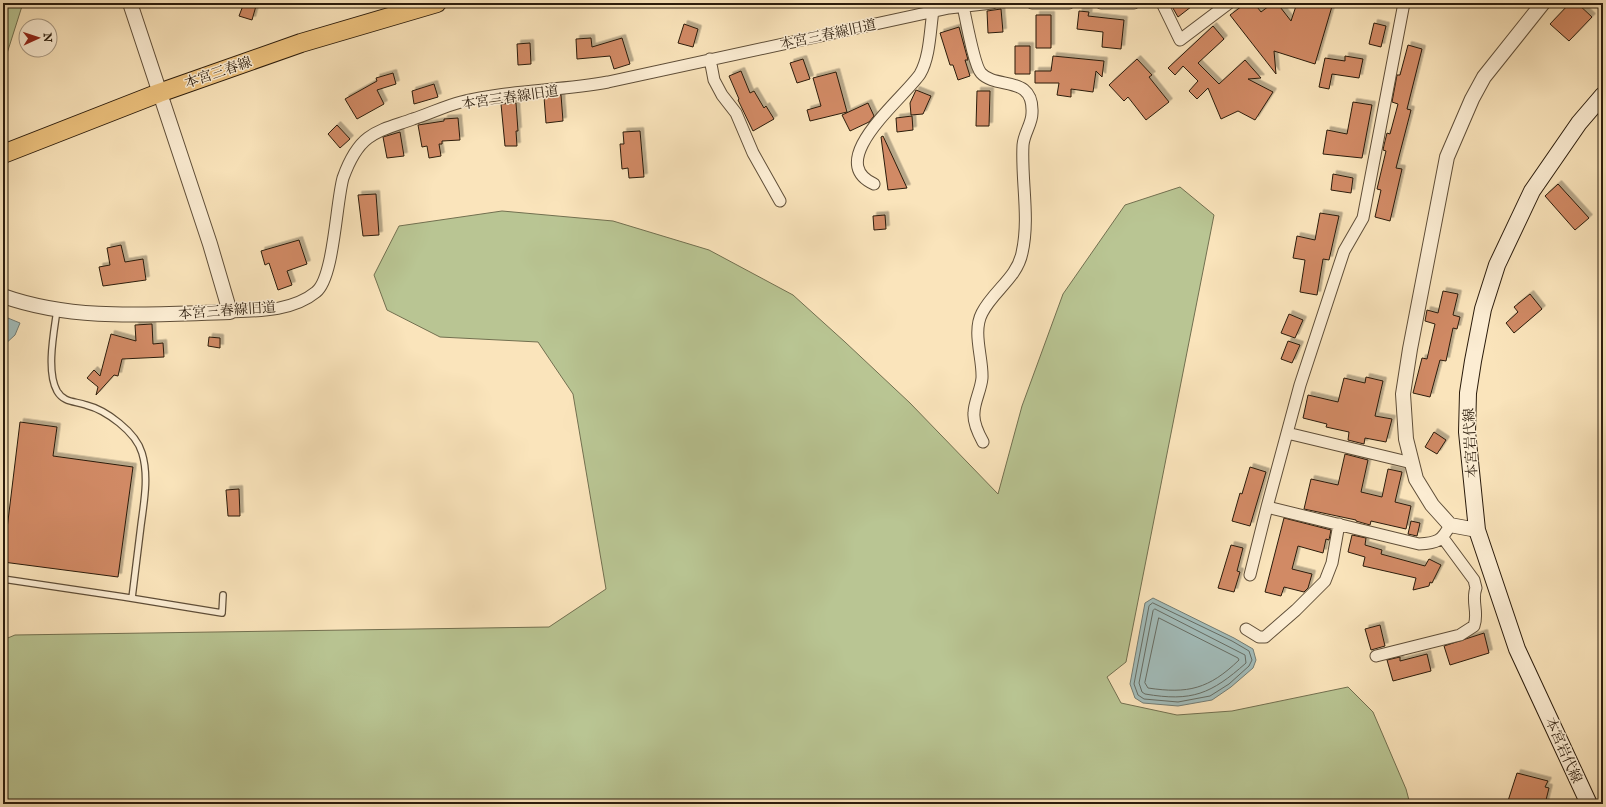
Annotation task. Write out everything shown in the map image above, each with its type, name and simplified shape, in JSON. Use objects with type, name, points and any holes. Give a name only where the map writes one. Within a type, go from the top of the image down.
[{"type":"main road","name":"本宮三春線","points":[[3,154],[159,93],[300,43],[437,3]]},
{"type":"main road","name":"本宮岩代線","points":[[1589,804],[1517,649],[1478,530],[1467,432],[1468,393],[1483,309],[1497,265],[1532,191],[1578,123],[1603,95]]},
{"type":"street","points":[[130,3],[210,244],[230,312]]},
{"type":"street","name":"本宮三春線旧道","points":[[3,296],[19,302],[96,315],[230,312],[269,310],[287,306],[317,291],[326,276],[340,191],[347,167],[367,138],[384,129],[461,102],[499,96],[574,88],[933,11],[950,5],[963,6],[992,3]]},
{"type":"street","points":[[1032,3],[1069,3]]},
{"type":"street","points":[[1101,3],[1134,3]]},
{"type":"street","points":[[1162,3],[1180,40],[1229,3]]},
{"type":"street","points":[[1250,575],[1300,385],[1344,251],[1363,218],[1404,3]]},
{"type":"street","points":[[1478,530],[1450,525],[1432,505],[1416,479],[1406,439],[1403,394],[1411,344],[1447,158],[1472,98],[1484,77],[1543,3]]},
{"type":"street","points":[[963,6],[979,71],[988,78],[1018,86],[1027,92],[1033,112],[1023,143],[1025,233],[1022,254],[1014,273],[986,306],[979,322],[982,379],[974,414],[976,428],[982,442]]},
{"type":"street","points":[[874,184],[860,176],[857,168],[857,154],[867,137],[919,74],[928,48],[933,11]]},
{"type":"street","points":[[710,59],[714,80],[722,95],[736,113],[753,153],[780,201]]},
{"type":"street","points":[[1287,433],[1412,463]]},
{"type":"street","points":[[1267,507],[1419,544],[1430,544],[1443,538],[1450,525]]},
{"type":"street","points":[[1246,629],[1259,637],[1265,637],[1296,610],[1325,581],[1332,563],[1339,524]]},
{"type":"street","points":[[1376,656],[1460,635],[1474,626],[1476,619],[1474,593],[1476,588],[1474,580],[1443,538]]},
{"type":"lane","points":[[57,309],[53,338],[52,371],[56,390],[68,402],[86,405],[119,422],[132,436],[142,452],[145,475],[145,494],[132,598]]},
{"type":"lane","points":[[3,580],[132,598],[222,613],[223,595]]},
{"type":"green space","points":[[3,3],[23,3],[18,18],[3,66]]},
{"type":"green space","points":[[1180,187],[1214,215],[1126,662],[1107,677],[1121,703],[1177,715],[1232,711],[1348,687],[1373,712],[1406,789],[1410,804],[3,804],[3,640],[15,635],[549,627],[606,589],[573,394],[538,342],[440,337],[387,310],[374,275],[399,226],[502,211],[613,221],[709,250],[793,295],[910,403],[998,494],[1022,406],[1063,294],[1125,205]]},
{"type":"water","points":[[3,316],[20,323],[15,335],[3,346]]},
{"type":"water","points":[[1153,598],[1253,649],[1256,660],[1253,668],[1231,687],[1212,700],[1178,706],[1143,703],[1135,698],[1130,684],[1145,603]]},
{"type":"building","points":[[244,3],[256,6],[252,20],[239,16]]},
{"type":"building","points":[[1170,3],[1196,3],[1178,17]]},
{"type":"building","points":[[1246,3],[1254,3],[1261,12],[1273,3],[1277,3],[1291,21],[1297,3],[1333,3],[1315,64],[1274,51],[1276,74],[1230,15]]},
{"type":"building","points":[[1570,3],[1577,3],[1592,17],[1569,41],[1550,24]]},
{"type":"building","points":[[1001,9],[1003,32],[988,33],[987,11]]},
{"type":"building","points":[[1079,11],[1089,12],[1088,16],[1124,20],[1121,49],[1102,47],[1103,32],[1077,29]]},
{"type":"building","points":[[1036,15],[1051,15],[1051,48],[1036,48]]},
{"type":"building","points":[[1374,23],[1386,26],[1381,47],[1369,44]]},
{"type":"building","points":[[684,24],[698,29],[693,47],[678,43]]},
{"type":"building","points":[[1213,26],[1224,39],[1198,63],[1219,84],[1245,60],[1261,78],[1248,79],[1273,92],[1255,120],[1238,111],[1221,119],[1208,88],[1197,99],[1189,91],[1198,81],[1183,66],[1175,75],[1168,68]]},
{"type":"building","points":[[959,27],[968,60],[965,60],[970,76],[958,80],[953,65],[950,65],[940,33]]},
{"type":"building","points":[[591,38],[592,47],[622,38],[630,64],[614,69],[610,56],[577,59],[576,39]]},
{"type":"building","points":[[530,43],[531,64],[518,65],[517,44]]},
{"type":"building","points":[[1408,45],[1422,49],[1407,109],[1411,110],[1396,168],[1402,169],[1390,221],[1375,217],[1381,190],[1377,189],[1386,151],[1383,150],[1384,145],[1387,133],[1390,134],[1398,104],[1392,102],[1397,75],[1400,75]]},
{"type":"building","points":[[1015,46],[1030,46],[1030,74],[1015,74]]},
{"type":"building","points":[[1053,56],[1104,61],[1102,77],[1096,71],[1093,92],[1071,89],[1071,97],[1057,95],[1059,83],[1035,83],[1035,71],[1051,71]]},
{"type":"building","points":[[1345,56],[1363,59],[1359,78],[1332,74],[1329,89],[1319,87],[1325,58],[1345,61]]},
{"type":"building","points":[[803,59],[810,79],[797,83],[790,63]]},
{"type":"building","points":[[1137,59],[1152,75],[1149,77],[1169,102],[1146,120],[1128,97],[1124,101],[1109,85]]},
{"type":"building","points":[[741,71],[750,93],[754,91],[764,108],[766,106],[774,119],[753,131],[738,100],[739,99],[729,76]]},
{"type":"building","points":[[836,72],[847,112],[810,121],[807,110],[821,106],[813,78]]},
{"type":"building","points":[[393,73],[396,84],[377,90],[384,104],[357,119],[345,99],[377,81],[376,78]]},
{"type":"building","points":[[434,84],[438,97],[414,104],[412,91]]},
{"type":"building","points":[[916,90],[931,96],[923,114],[911,115],[910,103]]},
{"type":"building","points":[[977,91],[990,91],[989,126],[976,126]]},
{"type":"building","points":[[561,95],[563,121],[546,123],[544,97]]},
{"type":"building","points":[[1353,102],[1372,105],[1362,158],[1323,154],[1327,130],[1347,134]]},
{"type":"building","points":[[516,103],[518,131],[516,131],[517,146],[505,146],[501,104]]},
{"type":"building","points":[[868,103],[874,116],[869,122],[850,131],[842,115]]},
{"type":"building","points":[[912,116],[913,130],[897,132],[896,118]]},
{"type":"building","points":[[458,118],[460,140],[442,141],[442,144],[439,144],[441,156],[429,158],[427,146],[422,147],[418,125],[444,121],[444,119]]},
{"type":"building","points":[[337,125],[350,139],[340,148],[328,134]]},
{"type":"building","points":[[640,131],[644,177],[629,178],[628,168],[622,169],[620,144],[624,144],[623,132]]},
{"type":"building","points":[[400,132],[404,156],[387,158],[383,137]]},
{"type":"building","points":[[883,136],[907,188],[888,190],[881,137]]},
{"type":"building","points":[[1333,174],[1353,178],[1351,193],[1331,190]]},
{"type":"building","points":[[1558,184],[1589,218],[1575,230],[1545,196]]},
{"type":"building","points":[[376,194],[379,235],[363,236],[358,195]]},
{"type":"building","points":[[1320,213],[1339,216],[1329,260],[1323,259],[1317,295],[1300,292],[1305,260],[1293,258],[1297,236],[1315,240]]},
{"type":"building","points":[[885,215],[886,229],[874,230],[873,216]]},
{"type":"building","points":[[299,240],[307,264],[287,271],[292,285],[278,290],[269,263],[265,265],[261,251]]},
{"type":"building","points":[[121,245],[125,262],[143,259],[146,280],[103,286],[99,267],[110,265],[107,248]]},
{"type":"building","points":[[1443,291],[1458,294],[1453,315],[1460,317],[1457,329],[1453,328],[1446,361],[1440,360],[1430,397],[1413,393],[1422,358],[1427,359],[1435,324],[1425,321],[1427,310],[1438,313]]},
{"type":"building","points":[[1530,294],[1542,309],[1514,333],[1506,323],[1518,312],[1514,307]]},
{"type":"building","points":[[1289,314],[1303,320],[1295,338],[1281,333]]},
{"type":"building","points":[[152,324],[153,344],[163,343],[164,357],[122,359],[118,376],[114,375],[96,395],[98,387],[87,378],[94,370],[100,376],[111,334],[136,341],[135,325]]},
{"type":"building","points":[[209,337],[220,338],[220,348],[208,346]]},
{"type":"building","points":[[1288,341],[1300,345],[1292,363],[1281,359]]},
{"type":"building","points":[[1366,377],[1383,381],[1375,416],[1392,419],[1386,442],[1365,438],[1364,444],[1348,440],[1349,432],[1326,427],[1327,424],[1303,418],[1308,395],[1338,402],[1344,378],[1365,383]]},
{"type":"building","points":[[20,422],[57,427],[53,456],[133,467],[118,577],[3,562]]},
{"type":"building","points":[[1434,432],[1446,440],[1437,454],[1425,447]]},
{"type":"building","points":[[1345,454],[1368,460],[1361,492],[1382,497],[1388,469],[1402,472],[1395,502],[1411,506],[1406,529],[1371,521],[1370,525],[1356,520],[1304,509],[1311,479],[1338,485]]},
{"type":"building","points":[[1250,467],[1266,472],[1250,526],[1232,521],[1240,493],[1242,494]]},
{"type":"building","points":[[239,489],[240,516],[228,516],[226,490]]},
{"type":"building","points":[[1284,518],[1331,530],[1329,540],[1326,539],[1323,553],[1298,546],[1292,569],[1312,574],[1308,588],[1304,592],[1284,587],[1281,596],[1265,592]]},
{"type":"building","points":[[1411,521],[1420,523],[1417,536],[1408,534]]},
{"type":"building","points":[[1352,535],[1366,538],[1365,545],[1382,550],[1381,554],[1425,566],[1429,559],[1441,565],[1429,586],[1413,590],[1416,578],[1363,566],[1365,557],[1348,552]]},
{"type":"building","points":[[1231,545],[1243,548],[1237,571],[1240,572],[1234,592],[1218,588]]},
{"type":"building","points":[[1380,625],[1385,646],[1371,650],[1365,629]]},
{"type":"building","points":[[1484,633],[1489,653],[1450,665],[1444,646]]},
{"type":"building","points":[[1427,654],[1431,671],[1393,681],[1387,660],[1400,657],[1400,661]]},
{"type":"building","points":[[1517,773],[1548,781],[1545,787],[1549,788],[1545,804],[1507,804]]}]
